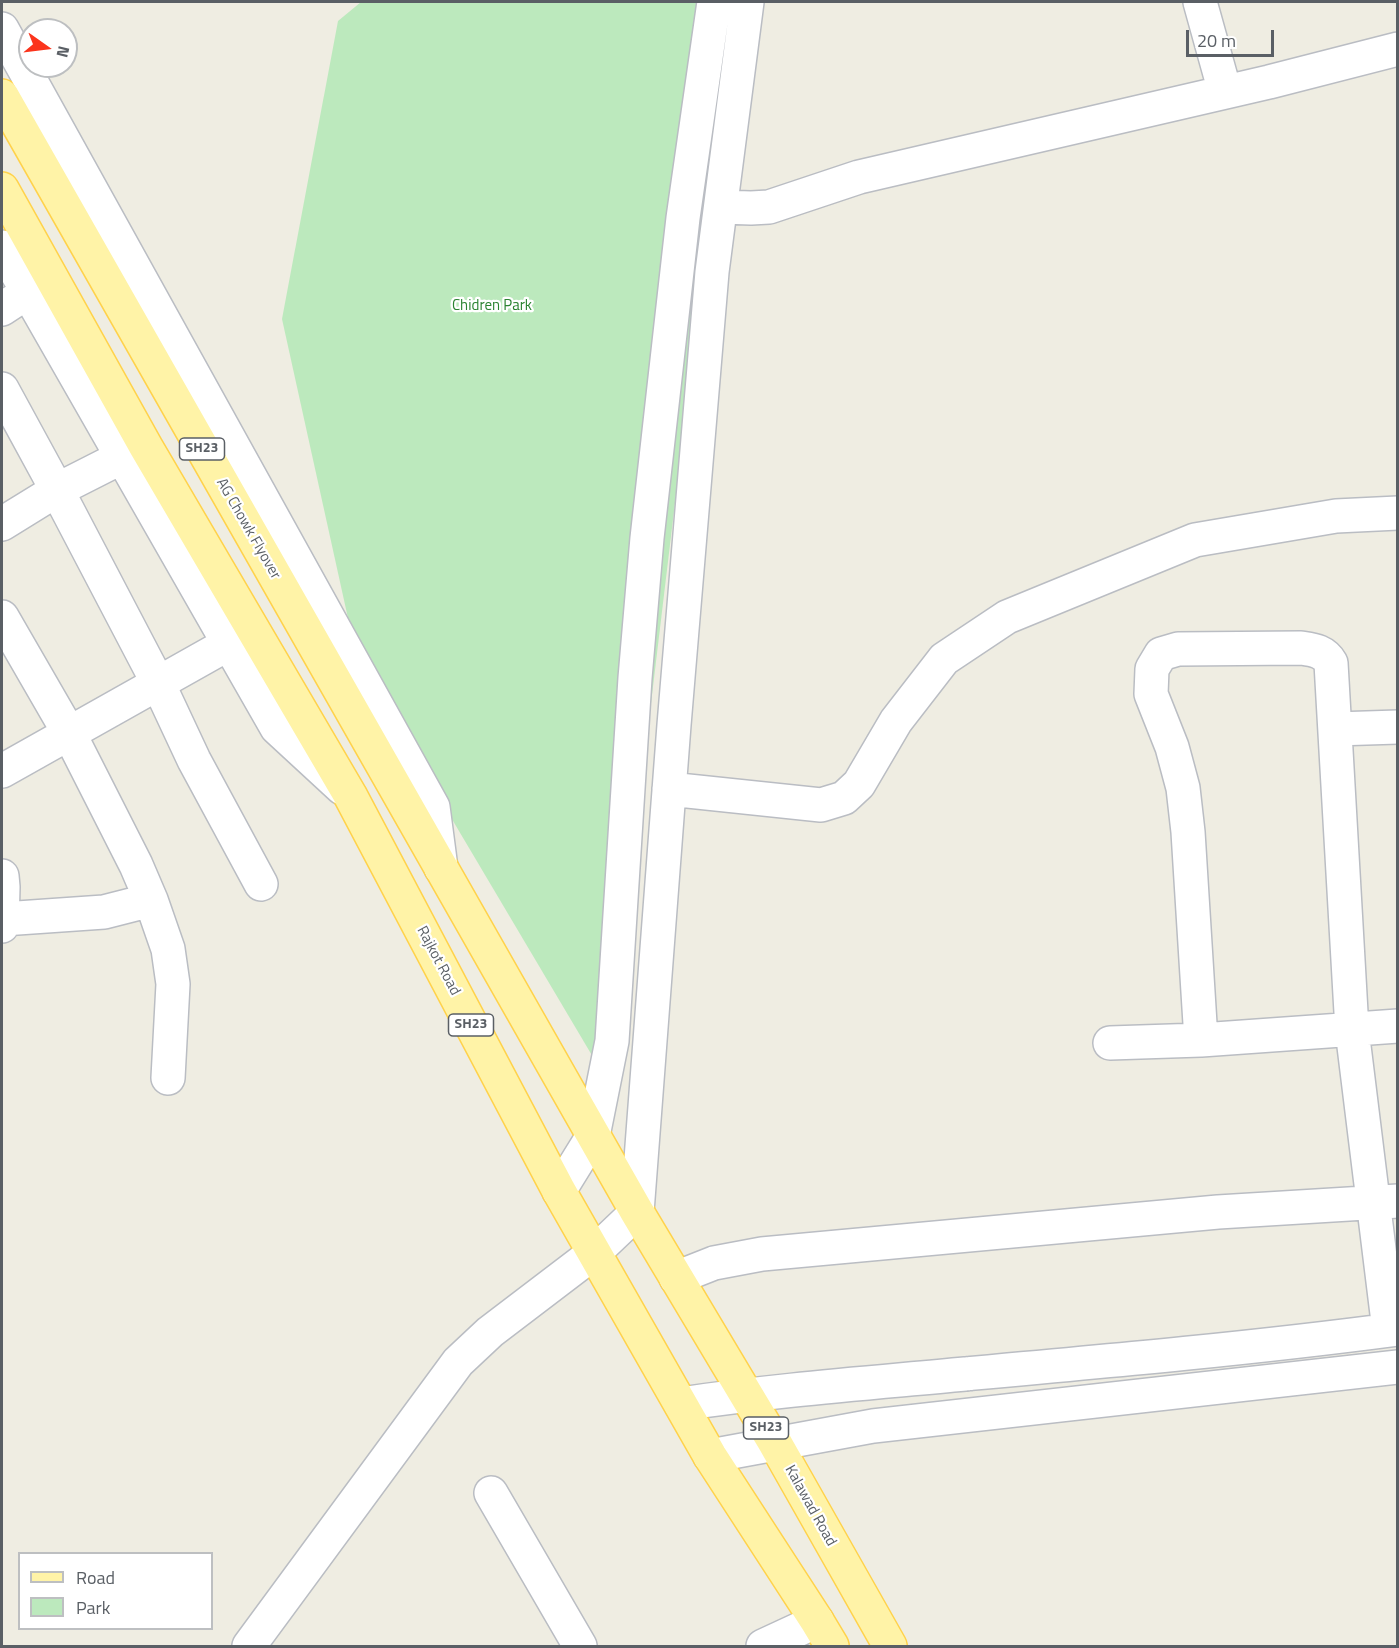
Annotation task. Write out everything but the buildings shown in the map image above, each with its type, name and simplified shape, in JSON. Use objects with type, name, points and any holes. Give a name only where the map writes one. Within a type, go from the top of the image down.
[{"type":"main road","name":"AG Chowk Flyover","points":[[2,96],[441,868]]},
{"type":"main road","name":"SH23","points":[[2,189],[140,437],[350,795]]},
{"type":"main road","name":"Rajkot Road","points":[[350,795],[558,1191],[595,1252]]},
{"type":"main road","name":"SH23","points":[[441,868],[637,1212]]},
{"type":"main road","name":"Kalawad Road","points":[[637,1212],[775,1443],[890,1647]]},
{"type":"main road","name":"SH23","points":[[595,1252],[710,1456],[824,1634]]},
{"type":"street","points":[[558,1191],[593,1136],[612,1041],[647,538],[683,218],[714,2]]},
{"type":"street","points":[[249,1647],[458,1362],[490,1332],[595,1252],[637,1212],[712,272],[747,2]]},
{"type":"street","points":[[1200,2],[1225,92]]},
{"type":"street","points":[[2,29],[433,807],[441,868]]},
{"type":"street","points":[[721,207],[769,207],[859,177],[1225,92],[1398,49]]},
{"type":"street","points":[[2,247],[15,300],[122,457],[277,728],[350,795]]},
{"type":"street","points":[[2,389],[158,683],[194,760],[261,884]]},
{"type":"street","points":[[2,524],[57,490],[122,457]]},
{"type":"street","points":[[669,789],[821,805],[844,798],[859,784],[896,721],[944,659],[1007,617],[1195,540],[1336,516],[1398,513]]},
{"type":"street","points":[[2,617],[69,733],[136,865],[151,900],[168,949],[173,984],[168,1078]]},
{"type":"street","points":[[2,771],[228,644]]},
{"type":"street","points":[[681,1404],[746,1394],[1040,1367],[1393,1330],[1385,1202],[1352,1030],[1331,663],[1326,656],[1317,651],[1300,648],[1178,649],[1161,654],[1152,669],[1151,694],[1172,747],[1183,788],[1188,832],[1201,1040]]},
{"type":"street","points":[[1335,729],[1398,727]]},
{"type":"street","points":[[2,899],[104,912],[151,900]]},
{"type":"street","points":[[1110,1043],[1201,1040],[1398,1026]]},
{"type":"street","points":[[676,1278],[714,1263],[762,1254],[1218,1212],[1385,1202]]},
{"type":"street","points":[[710,1456],[873,1426],[1398,1367]]},
{"type":"street","points":[[491,1493],[580,1647]]},
{"type":"street","points":[[763,1647],[824,1634]]},
{"type":"green space","name":"Chidren Park","points":[[361,2],[735,2],[606,1079],[357,659],[282,319],[338,21]]}]
